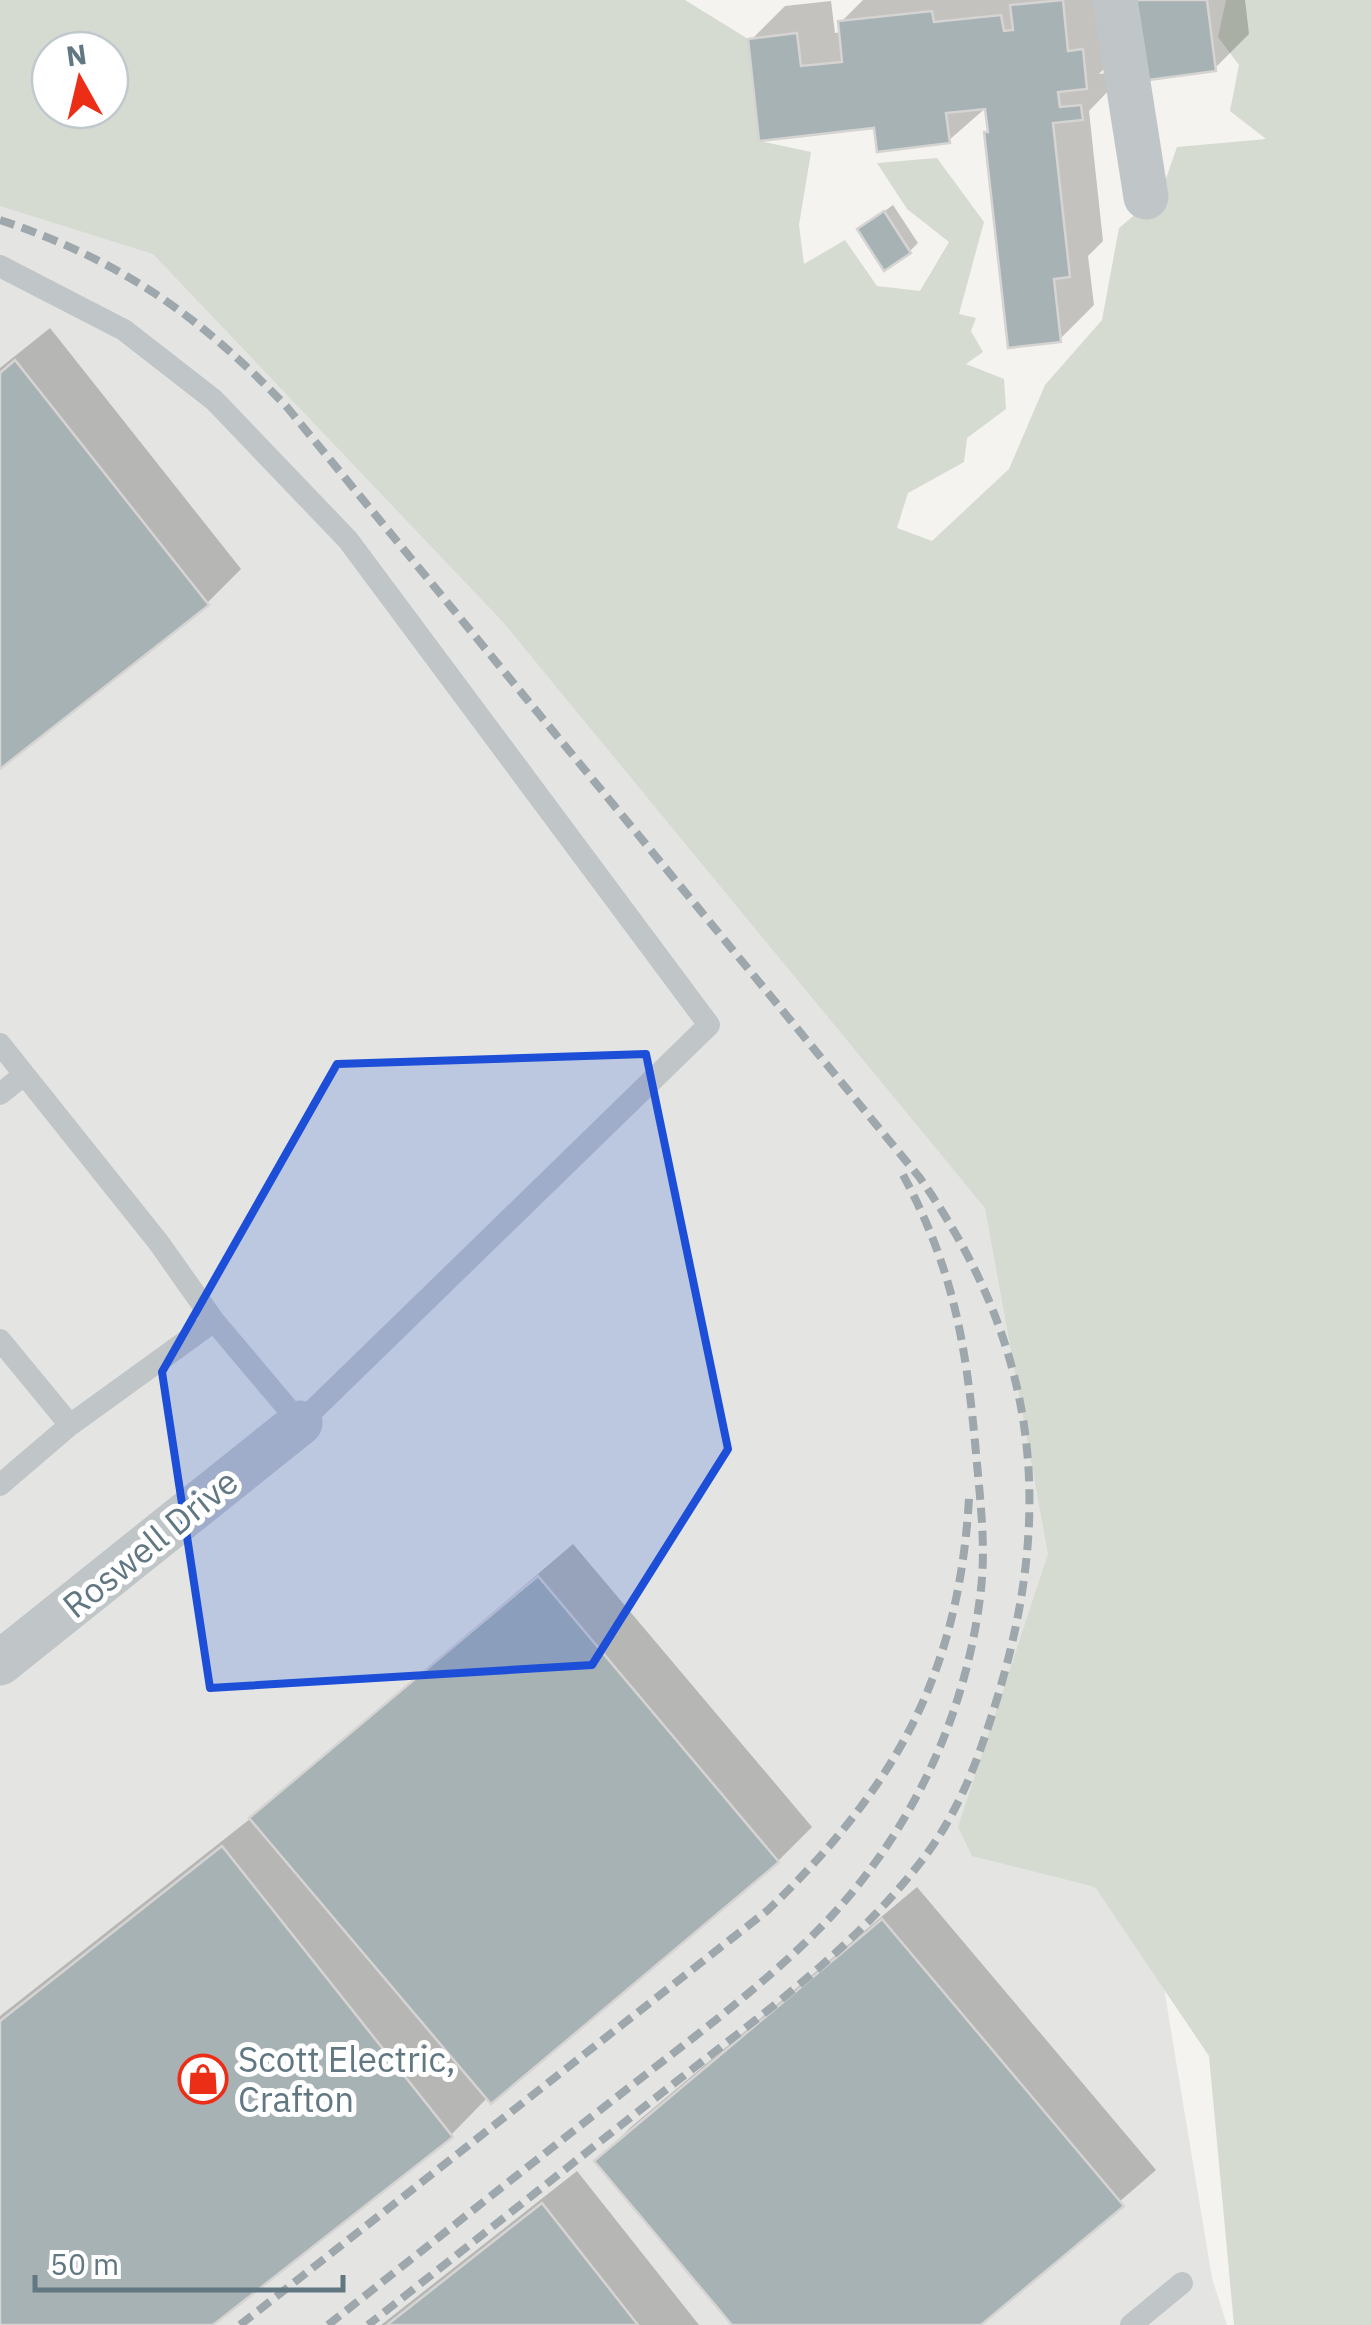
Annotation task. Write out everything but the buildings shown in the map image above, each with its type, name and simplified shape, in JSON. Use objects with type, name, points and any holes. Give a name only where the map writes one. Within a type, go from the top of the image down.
[{"type":"street","points":[[1114,0],[1146,197]]},
{"type":"street","name":"Roswell Drive","points":[[0,1663],[300,1423]]},
{"type":"lane","points":[[0,266],[124,330],[214,400],[348,540],[709,1026],[373,1357],[300,1423],[214,1320],[160,1243],[0,1044]]},
{"type":"lane","points":[[0,1094],[24,1075]]},
{"type":"lane","points":[[0,1485],[70,1425],[214,1320]]},
{"type":"lane","points":[[0,1340],[70,1425]]},
{"type":"lane","points":[[1131,2325],[1182,2283]]},
{"type":"highlighted area","points":[[646,1054],[728,1449],[592,1665],[210,1688],[162,1372],[337,1064]]},
{"type":"shaded area","points":[[0,0],[685,0],[748,39],[760,141],[811,152],[799,225],[804,264],[845,240],[877,286],[920,291],[949,242],[907,209],[877,163],[937,158],[984,222],[959,314],[976,318],[971,331],[983,352],[966,364],[1004,379],[1006,409],[967,438],[964,462],[908,493],[897,528],[932,541],[1009,469],[1045,385],[1102,320],[1119,228],[1161,193],[1177,147],[1266,139],[1230,111],[1239,65],[1218,37],[1226,0],[1371,0],[1371,2325],[1234,2325],[1209,2056],[1095,1887],[972,1856],[958,1827],[1048,1554],[985,1208],[502,621],[153,254],[0,206]]},
{"type":"shaded area","points":[[0,128],[136,145],[1025,1148],[1212,2278],[1227,2325],[0,2325]]},
{"type":"railway","points":[[0,220],[83,253],[155,294],[221,344],[286,406],[920,1178],[960,1241],[990,1304],[1012,1367],[1025,1431],[1029,1496],[1026,1562],[1015,1631],[975,1764],[947,1823],[923,1859],[868,1922],[807,1978],[368,2325]]},
{"type":"railway","points":[[328,2325],[718,2018],[793,1954],[850,1895],[879,1857],[928,1774],[947,1729],[974,1637],[983,1538],[972,1414],[955,1308],[934,1241],[901,1171]]},
{"type":"railway","points":[[240,2325],[768,1910],[812,1865],[884,1773],[912,1725],[934,1674],[963,1562],[969,1498]]},
{"type":"place","name":"Scott Electric, Crafton","points":[[203,2079]]}]
